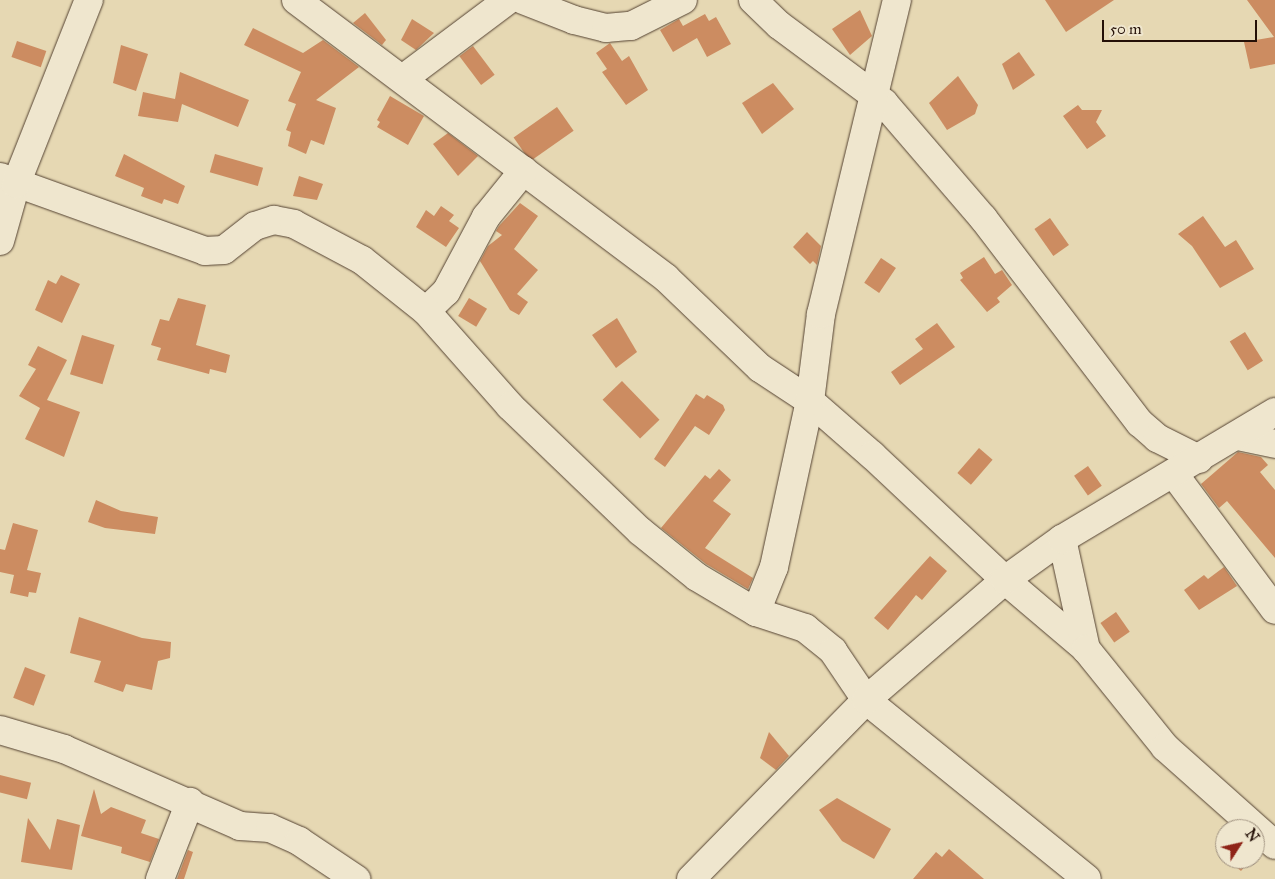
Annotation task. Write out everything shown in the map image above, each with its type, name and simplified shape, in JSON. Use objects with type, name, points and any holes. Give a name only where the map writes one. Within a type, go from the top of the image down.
[{"type":"street","points":[[0,241],[8,181],[89,0]]},
{"type":"street","points":[[296,0],[404,78],[666,278],[760,368],[810,401],[934,509],[1005,580],[1086,649],[1166,747],[1275,845]]},
{"type":"street","points":[[404,78],[508,0]]},
{"type":"street","points":[[523,0],[574,20],[606,28],[631,26],[683,0]]},
{"type":"street","points":[[753,0],[779,25],[874,93],[983,218],[1140,423],[1157,438],[1199,459]]},
{"type":"street","points":[[756,612],[774,567],[810,401],[821,314],[896,0]]},
{"type":"street","points":[[426,311],[446,292],[486,217],[524,170]]},
{"type":"street","points":[[8,181],[205,251],[224,250],[255,226],[274,220],[294,224],[362,260],[426,311],[510,406],[640,531],[697,577],[756,612],[805,628],[833,651],[866,700],[1087,879]]},
{"type":"street","points":[[692,879],[866,700],[1005,580],[1062,540],[1238,436],[1275,412]]},
{"type":"street","points":[[1238,436],[1275,444]]},
{"type":"street","points":[[1157,438],[1165,479],[1275,610]]},
{"type":"street","points":[[1062,540],[1086,649]]},
{"type":"street","points":[[0,730],[64,748],[190,802],[240,826],[270,828],[324,870],[356,879]]},
{"type":"street","points":[[160,879],[190,802]]},
{"type":"building","points":[[1045,0],[1114,0],[1066,32]]},
{"type":"building","points":[[1247,0],[1275,0],[1275,64],[1250,69],[1244,42],[1274,37]]},
{"type":"building","points":[[860,10],[872,36],[850,55],[832,29]]},
{"type":"building","points":[[365,13],[386,40],[382,45],[353,23]]},
{"type":"building","points":[[705,14],[709,21],[716,17],[731,44],[707,57],[697,38],[673,52],[660,30],[679,19],[683,26]]},
{"type":"building","points":[[412,19],[434,33],[416,50],[401,40]]},
{"type":"building","points":[[253,28],[303,53],[323,40],[359,67],[316,100],[336,108],[324,145],[311,140],[306,154],[288,146],[291,132],[286,130],[296,104],[288,101],[301,72],[244,45]]},
{"type":"building","points":[[17,41],[46,51],[41,67],[11,57]]},
{"type":"building","points":[[610,43],[622,61],[629,56],[648,90],[626,105],[602,72],[607,69],[596,53]]},
{"type":"building","points":[[121,45],[148,54],[136,91],[113,83]]},
{"type":"building","points":[[473,46],[495,75],[481,85],[459,56]]},
{"type":"building","points":[[1019,52],[1035,75],[1013,90],[1002,64]]},
{"type":"building","points":[[180,72],[249,100],[238,127],[182,104],[178,122],[138,116],[143,92],[175,99]]},
{"type":"building","points":[[958,76],[978,105],[975,114],[947,130],[929,103]]},
{"type":"building","points":[[773,83],[794,109],[762,134],[742,103]]},
{"type":"building","points":[[390,96],[424,116],[408,145],[377,127],[380,122],[377,120]]},
{"type":"building","points":[[1078,105],[1082,110],[1102,110],[1096,122],[1106,136],[1087,149],[1063,116]]},
{"type":"building","points":[[557,107],[574,131],[530,161],[514,137]]},
{"type":"building","points":[[448,133],[478,156],[458,176],[433,144]]},
{"type":"building","points":[[124,154],[185,186],[178,204],[164,199],[162,204],[141,196],[144,188],[115,176]]},
{"type":"building","points":[[215,154],[263,168],[258,186],[210,172]]},
{"type":"building","points":[[299,176],[323,184],[317,200],[293,196]]},
{"type":"building","points":[[520,203],[538,216],[514,249],[538,270],[517,294],[528,302],[519,315],[510,310],[480,261],[488,246],[502,235],[496,231],[499,226]]},
{"type":"building","points":[[441,206],[454,215],[449,221],[459,228],[446,247],[416,227],[426,210],[434,216]]},
{"type":"building","points":[[1203,216],[1225,247],[1236,240],[1254,269],[1220,288],[1192,246],[1178,234]]},
{"type":"building","points":[[1050,218],[1069,245],[1053,256],[1034,229]]},
{"type":"building","points":[[807,232],[821,246],[817,265],[813,261],[810,264],[793,247]]},
{"type":"building","points":[[984,257],[995,274],[1002,270],[1012,285],[997,298],[1000,302],[987,312],[960,280],[963,278],[960,273]]},
{"type":"building","points":[[881,258],[896,268],[879,293],[864,283]]},
{"type":"building","points":[[61,275],[80,284],[62,323],[35,310],[48,280],[56,284]]},
{"type":"building","points":[[178,298],[206,305],[196,345],[230,355],[226,373],[210,369],[209,374],[157,360],[161,348],[151,345],[160,319],[169,321]]},
{"type":"building","points":[[469,298],[487,309],[476,327],[458,316]]},
{"type":"building","points":[[617,318],[637,352],[616,368],[592,335]]},
{"type":"building","points":[[937,323],[955,347],[900,385],[891,372],[923,349],[915,339]]},
{"type":"building","points":[[1245,332],[1263,361],[1248,370],[1230,342]]},
{"type":"building","points":[[82,335],[115,345],[103,384],[70,374]]},
{"type":"building","points":[[38,346],[67,360],[47,400],[80,412],[64,457],[25,439],[40,408],[19,396],[36,369],[28,365]]},
{"type":"building","points":[[622,381],[660,420],[640,439],[603,400]]},
{"type":"building","points":[[696,394],[704,399],[707,395],[723,405],[725,410],[709,435],[695,426],[665,467],[654,459]]},
{"type":"building","points":[[979,448],[993,460],[971,485],[957,473]]},
{"type":"building","points":[[1238,452],[1261,457],[1268,465],[1260,472],[1275,490],[1275,558],[1227,501],[1219,508],[1201,484]]},
{"type":"building","points":[[1088,466],[1102,486],[1088,495],[1074,476]]},
{"type":"building","points":[[719,469],[731,480],[713,501],[731,514],[705,548],[753,578],[748,589],[706,564],[661,528],[705,475],[710,479]]},
{"type":"building","points":[[96,500],[121,511],[158,517],[155,534],[105,528],[88,522]]},
{"type":"building","points":[[13,523],[38,530],[27,570],[41,573],[36,593],[29,592],[28,597],[10,593],[14,575],[0,572],[0,549],[5,550]]},
{"type":"building","points":[[930,556],[947,571],[922,600],[916,595],[888,630],[874,618]]},
{"type":"building","points":[[1224,567],[1237,586],[1199,610],[1184,590],[1204,575],[1208,579]]},
{"type":"building","points":[[1116,612],[1130,632],[1114,643],[1100,623]]},
{"type":"building","points":[[79,617],[142,638],[171,642],[170,658],[158,661],[152,690],[126,684],[123,692],[94,682],[101,661],[70,653]]},
{"type":"building","points":[[25,667],[46,675],[34,706],[13,698]]},
{"type":"building","points":[[769,732],[789,756],[776,770],[760,758]]},
{"type":"building","points":[[0,775],[31,783],[27,799],[0,793]]},
{"type":"building","points":[[94,789],[101,814],[111,807],[146,820],[141,833],[159,839],[150,862],[121,853],[122,847],[81,836]]},
{"type":"building","points":[[837,798],[891,829],[874,859],[842,841],[819,810]]},
{"type":"building","points":[[28,818],[50,850],[57,819],[80,825],[72,870],[21,862]]},
{"type":"building","points":[[949,849],[984,879],[913,879],[936,852],[942,857]]},
{"type":"building","points":[[188,850],[193,852],[184,879],[177,879]]}]
